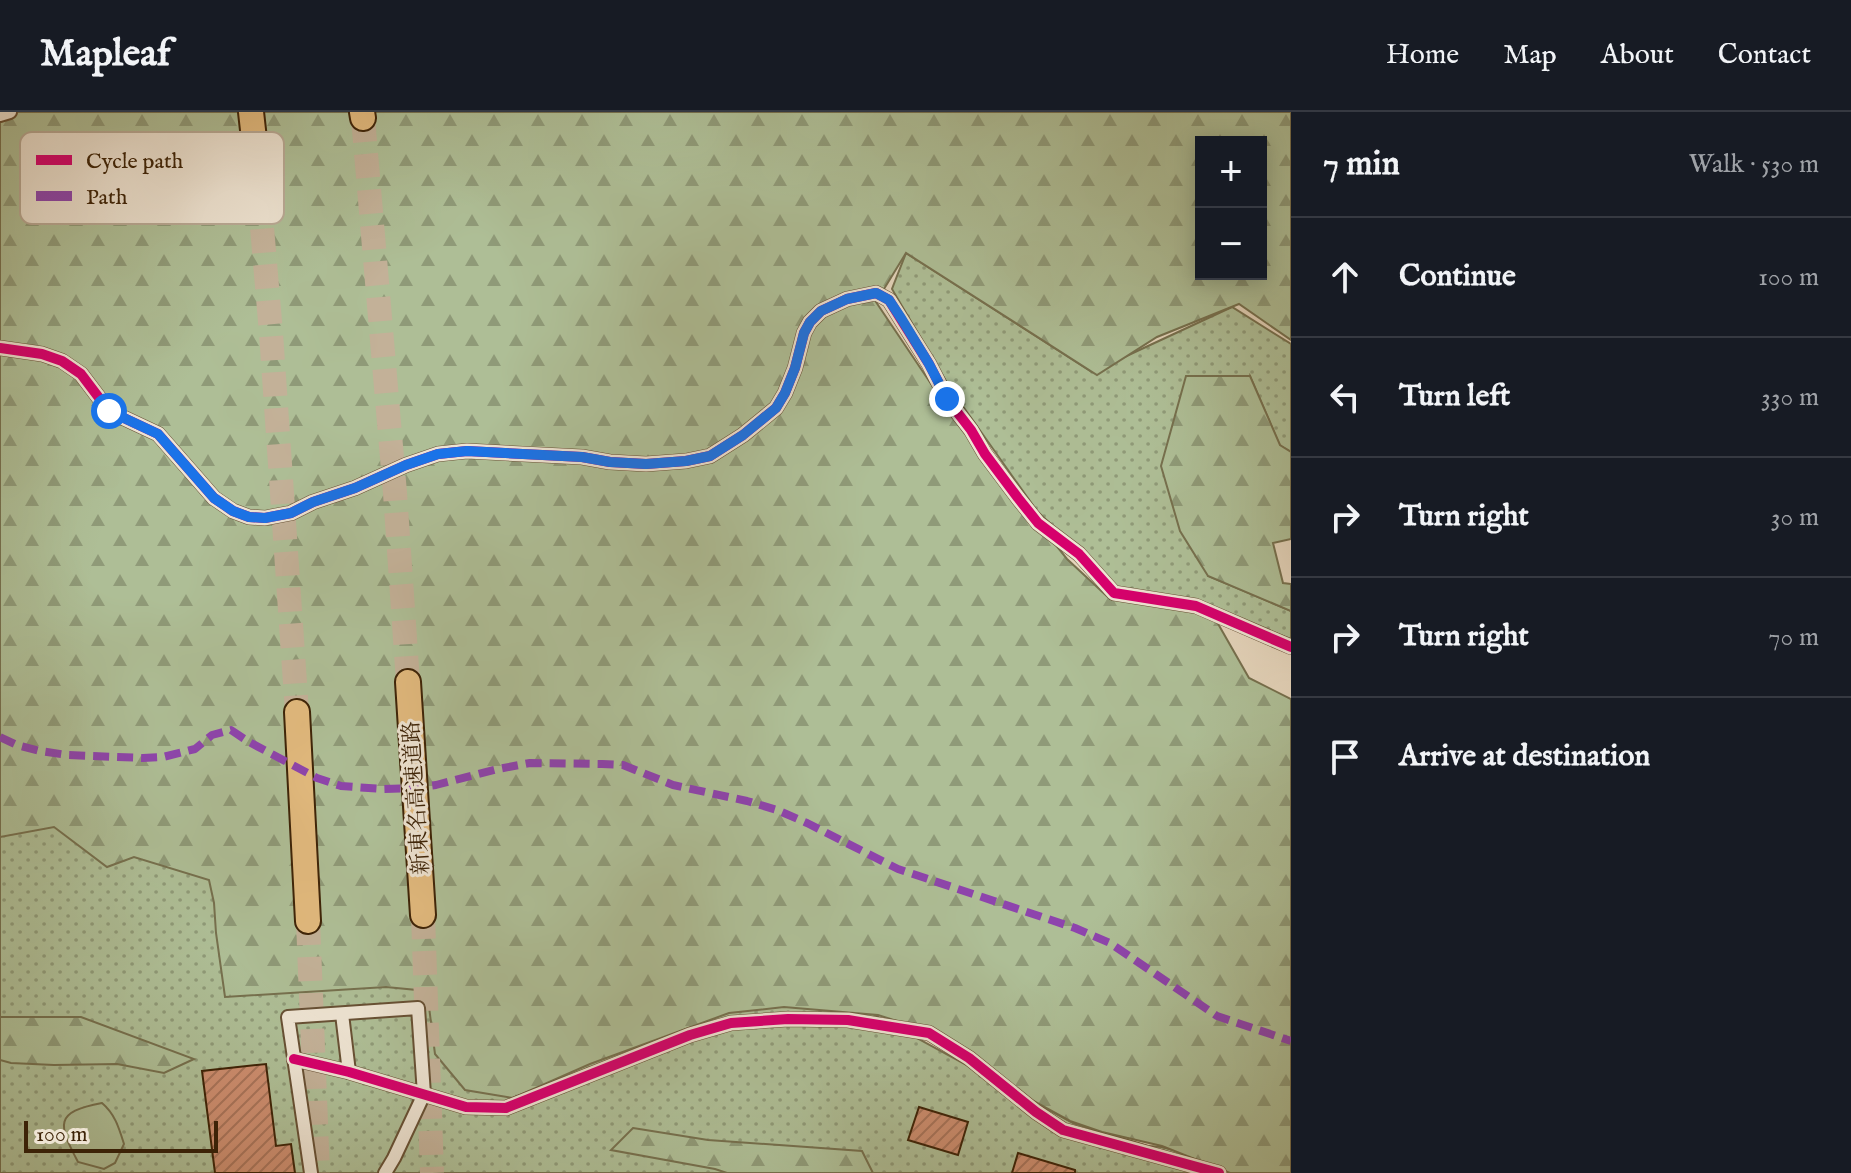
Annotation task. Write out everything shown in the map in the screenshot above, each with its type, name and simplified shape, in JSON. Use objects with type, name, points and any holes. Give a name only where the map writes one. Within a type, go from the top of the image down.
[{"type":"highway","points":[[251,112],[253,132]]},
{"type":"highway","name":"新東名高速道路","points":[[408,682],[423,915]]},
{"type":"highway","points":[[297,712],[308,921]]},
{"type":"street","points":[[0,115],[10,112]]},
{"type":"street","points":[[0,348],[42,354],[62,361],[81,374],[109,411],[158,434],[214,498],[233,511],[249,517],[265,518],[291,513],[438,454],[467,451],[646,464],[710,456],[743,435],[776,408],[795,368],[804,333],[821,311],[847,299],[876,293],[889,300],[947,399],[1018,498],[1038,523],[1079,554],[1114,593],[1196,606],[1291,647]]},
{"type":"street","points":[[311,1173],[288,1017],[418,1008],[424,1094],[385,1173]]},
{"type":"street","points":[[342,1014],[349,1072]]},
{"type":"street","points":[[294,1059],[466,1107],[506,1108],[690,1035],[731,1023],[788,1019],[848,1020],[929,1033],[969,1058],[1063,1130],[1219,1173]]},
{"type":"green space","points":[[0,112],[1291,112],[1291,340],[1239,304],[1157,337],[1097,375],[906,253],[876,302],[956,421],[1067,559],[1110,599],[1213,615],[1249,678],[1291,699],[1291,1173],[1230,1173],[1162,1146],[1070,1121],[1017,1092],[941,1035],[878,1015],[784,1007],[729,1013],[590,1064],[513,1098],[465,1090],[435,1054],[427,991],[386,987],[225,997],[209,880],[134,857],[107,867],[54,827],[0,837]]},
{"type":"green space","points":[[906,253],[1092,372],[1232,307],[1291,344],[1291,452],[1280,446],[1250,376],[1208,576],[1291,611],[1291,639],[1263,628],[1117,587],[1037,511],[950,388],[892,289]]},
{"type":"green space","points":[[1186,376],[1250,376],[1280,445],[1291,452],[1291,539],[1273,543],[1283,583],[1291,584],[1291,611],[1208,576],[1180,531],[1161,466]]},
{"type":"green space","points":[[0,807],[860,1007],[1073,1123],[1148,1146],[1207,1159],[1247,1173],[0,1173]]},
{"type":"green space","points":[[0,1017],[81,1017],[194,1059],[164,1073],[117,1064],[11,1063],[0,1060]]},
{"type":"green space","points":[[102,1103],[113,1117],[124,1144],[115,1163],[104,1169],[78,1162],[64,1129],[64,1122],[75,1111]]},
{"type":"green space","points":[[633,1128],[708,1140],[862,1151],[873,1173],[727,1173],[611,1150]]},
{"type":"building","points":[[266,1064],[276,1146],[291,1144],[295,1173],[215,1173],[202,1071]]},
{"type":"building","points":[[919,1107],[968,1122],[958,1155],[908,1140]]},
{"type":"building","points":[[1018,1153],[1075,1170],[1075,1173],[1012,1173]]},
{"type":"tunnel","points":[[363,118],[408,682]]},
{"type":"tunnel","points":[[262,224],[297,712]]},
{"type":"tunnel","points":[[423,915],[432,1173]]},
{"type":"tunnel","points":[[308,921],[318,1173]]},
{"type":"marked path","points":[[0,737],[17,745],[67,755],[143,758],[163,757],[195,749],[212,735],[231,730],[317,778],[341,786],[382,789],[436,785],[530,763],[623,765],[673,785],[777,810],[898,869],[1075,928],[1110,943],[1217,1016],[1291,1041]]},
{"type":"cycle path","points":[[0,348],[42,354],[62,361],[81,374],[109,411],[158,434],[214,498],[233,511],[249,517],[265,518],[291,513],[438,454],[467,451],[646,464],[710,456],[743,435],[776,408],[795,368],[804,333],[821,311],[847,299],[876,293],[889,300],[947,399],[1018,498],[1038,523],[1079,554],[1114,593],[1196,606],[1291,647]]},
{"type":"cycle path","points":[[294,1059],[466,1107],[506,1108],[690,1035],[731,1023],[788,1019],[848,1020],[929,1033],[969,1058],[1063,1130],[1219,1173]]},
{"type":"route","points":[[109,411],[158,434],[214,498],[233,511],[249,517],[265,518],[291,513],[438,454],[467,451],[646,464],[710,456],[743,435],[776,408],[795,368],[804,333],[821,311],[847,299],[876,293],[889,300],[947,399]]}]
